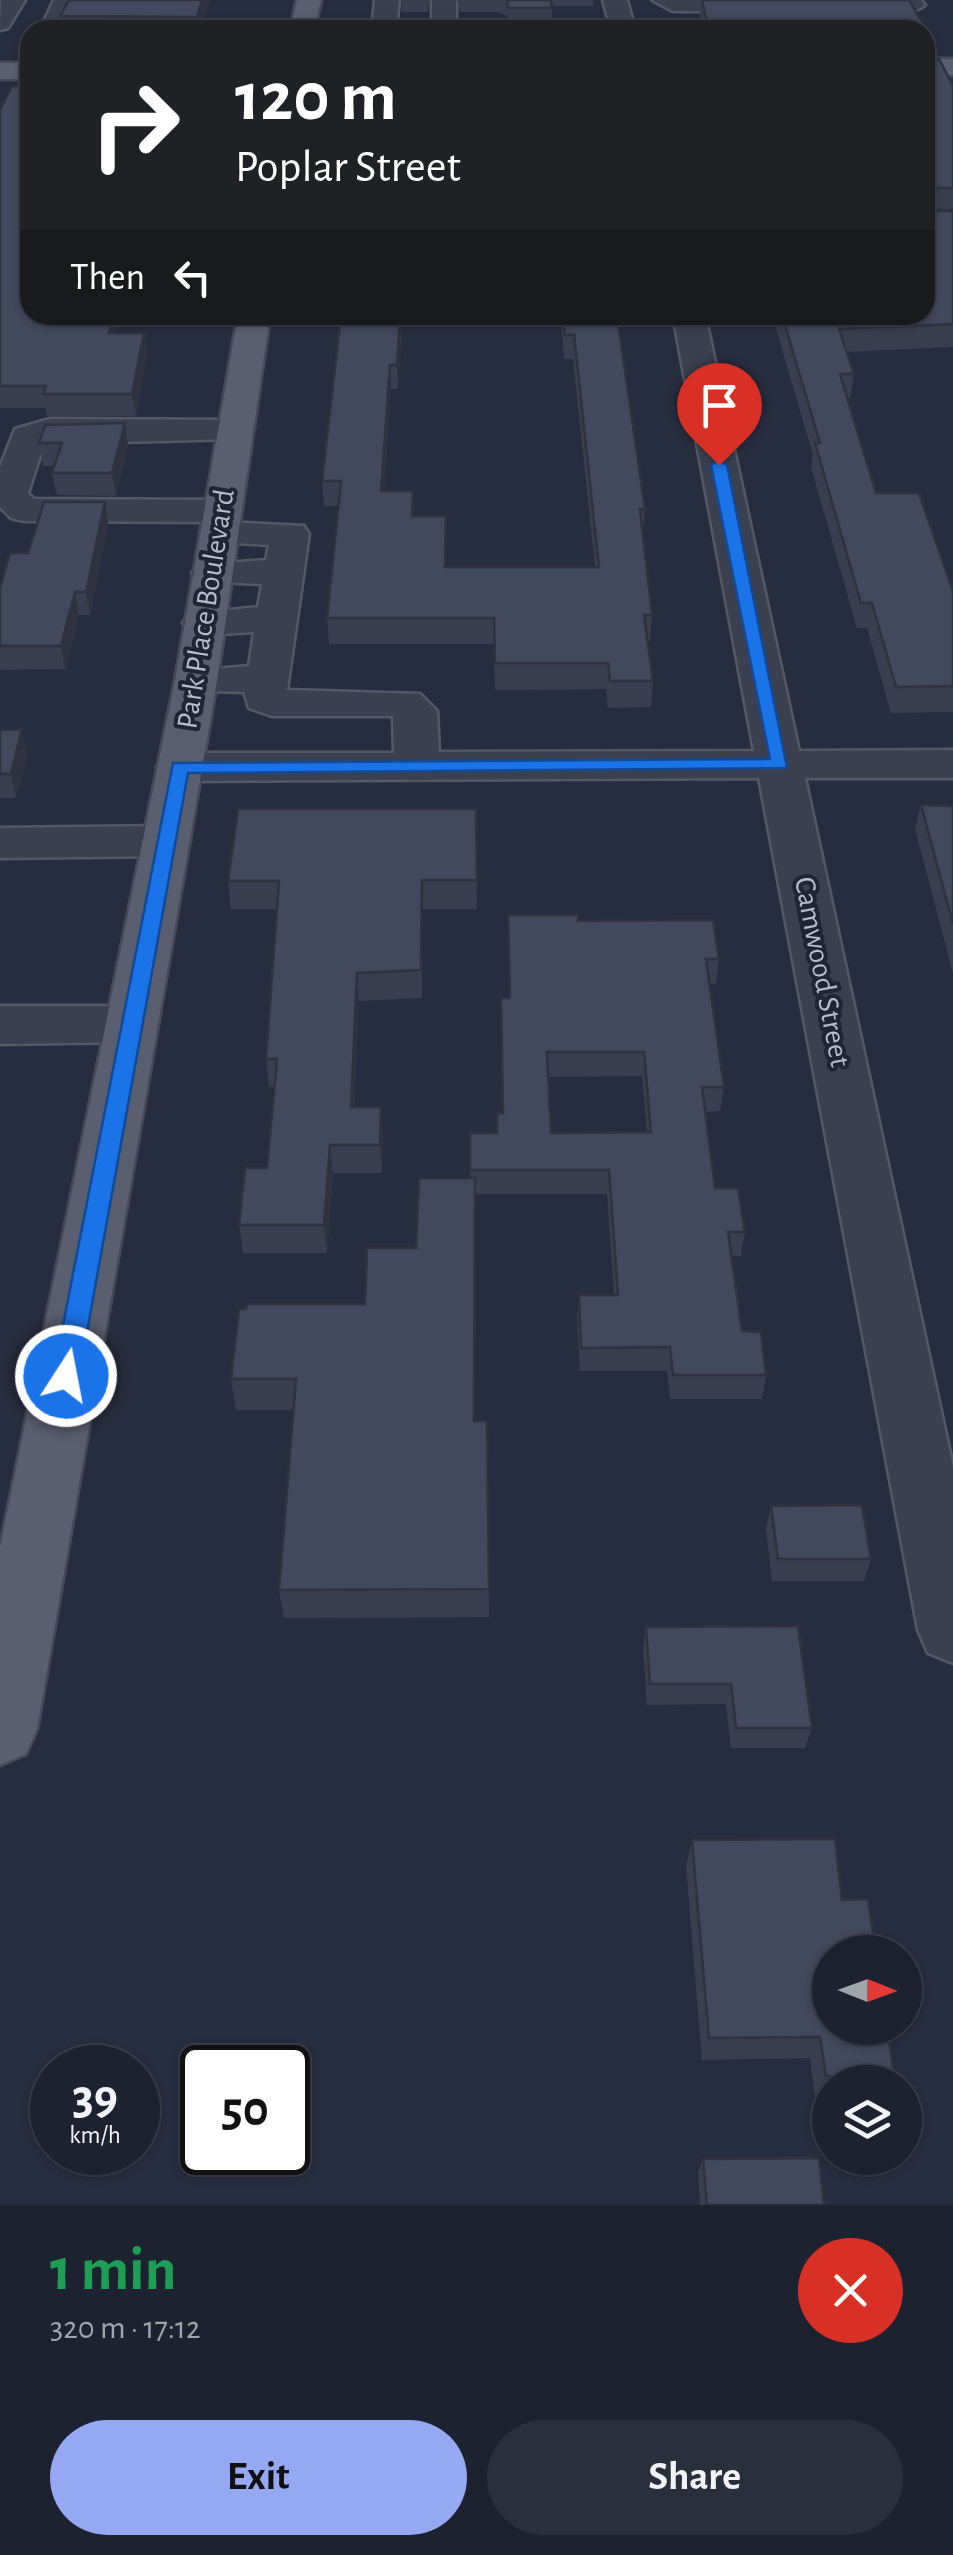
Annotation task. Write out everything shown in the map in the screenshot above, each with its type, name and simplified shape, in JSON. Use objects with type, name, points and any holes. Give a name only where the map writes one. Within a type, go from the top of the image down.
[{"type":"main road","name":"Park Place Boulevard","points":[[0,1729],[196,681],[252,325]]},
{"type":"street","points":[[0,23],[13,0]]},
{"type":"street","points":[[664,0],[674,4],[913,5]]},
{"type":"street","name":"Camwood Street","points":[[690,325],[953,1630]]},
{"type":"street","points":[[236,428],[50,430],[28,437],[9,495],[24,510],[214,560],[280,618]]},
{"type":"street","points":[[214,560],[290,534],[280,618],[264,699],[405,703],[414,711],[417,769]]},
{"type":"street","points":[[196,681],[268,678]]},
{"type":"street","points":[[329,769],[334,702]]},
{"type":"street","points":[[180,767],[953,764]]},
{"type":"street","points":[[0,842],[166,841]]},
{"type":"street","points":[[0,1024],[132,1024]]},
{"type":"building","points":[[69,0],[202,0],[197,17],[60,16]]},
{"type":"building","points":[[507,0],[551,0],[552,8],[508,8]]},
{"type":"building","points":[[702,0],[909,0],[921,20],[706,20]]},
{"type":"building","points":[[935,59],[939,59],[953,86],[953,188],[935,188]]},
{"type":"building","points":[[12,86],[20,86],[20,325],[111,325],[109,333],[144,333],[132,394],[43,394],[46,386],[0,386],[0,110]]},
{"type":"building","points":[[935,211],[953,211],[953,324],[935,325]]},
{"type":"building","points":[[340,325],[399,325],[397,365],[390,365],[381,491],[413,491],[412,516],[446,516],[445,567],[599,567],[574,335],[565,335],[564,325],[618,325],[645,509],[640,509],[652,615],[644,615],[653,681],[610,681],[608,663],[495,663],[494,618],[327,618],[341,481],[322,481]]},
{"type":"building","points":[[785,325],[930,325],[839,329],[854,374],[840,374],[876,493],[919,493],[953,591],[953,686],[896,687],[872,603],[861,603],[815,443],[820,443]]},
{"type":"building","points":[[125,423],[112,473],[52,473],[62,443],[39,443],[45,425]]},
{"type":"building","points":[[44,502],[105,502],[86,592],[75,592],[61,646],[0,646],[0,588],[10,553],[28,553]]},
{"type":"building","points":[[22,729],[11,774],[0,774],[0,730]]},
{"type":"building","points":[[921,805],[953,806],[953,924]]},
{"type":"building","points":[[238,809],[476,809],[477,880],[422,880],[421,970],[357,973],[351,1107],[381,1107],[380,1145],[330,1145],[324,1225],[239,1225],[245,1168],[267,1168],[277,1059],[266,1059],[279,881],[228,881]]},
{"type":"building","points":[[508,915],[578,915],[578,921],[713,920],[719,959],[706,959],[724,1087],[702,1087],[715,1188],[738,1188],[745,1232],[728,1232],[742,1331],[761,1332],[766,1375],[673,1375],[670,1347],[581,1348],[579,1295],[618,1295],[609,1170],[470,1170],[470,1133],[497,1133],[497,1113],[503,1113],[501,998],[510,998]],"holes":[[[547,1052],[644,1052],[651,1132],[551,1133]]]},
{"type":"building","points":[[419,1178],[475,1178],[474,1421],[487,1421],[489,1589],[279,1590],[296,1379],[231,1379],[239,1309],[246,1309],[247,1304],[365,1304],[367,1248],[416,1248]]},
{"type":"building","points":[[862,1505],[871,1559],[778,1559],[771,1506]]},
{"type":"building","points":[[798,1626],[812,1728],[736,1728],[731,1684],[650,1684],[646,1627]]},
{"type":"building","points":[[835,1839],[842,1900],[868,1899],[873,1935],[812,1935],[812,2037],[709,2038],[692,1840]]},
{"type":"building","points":[[821,2045],[890,2045],[893,2065],[824,2065]]},
{"type":"building","points":[[812,2158],[812,2175],[821,2175],[824,2205],[707,2205],[703,2159]]},
{"type":"route","points":[[66,1376],[180,767],[404,769],[780,764],[719,465]]}]
